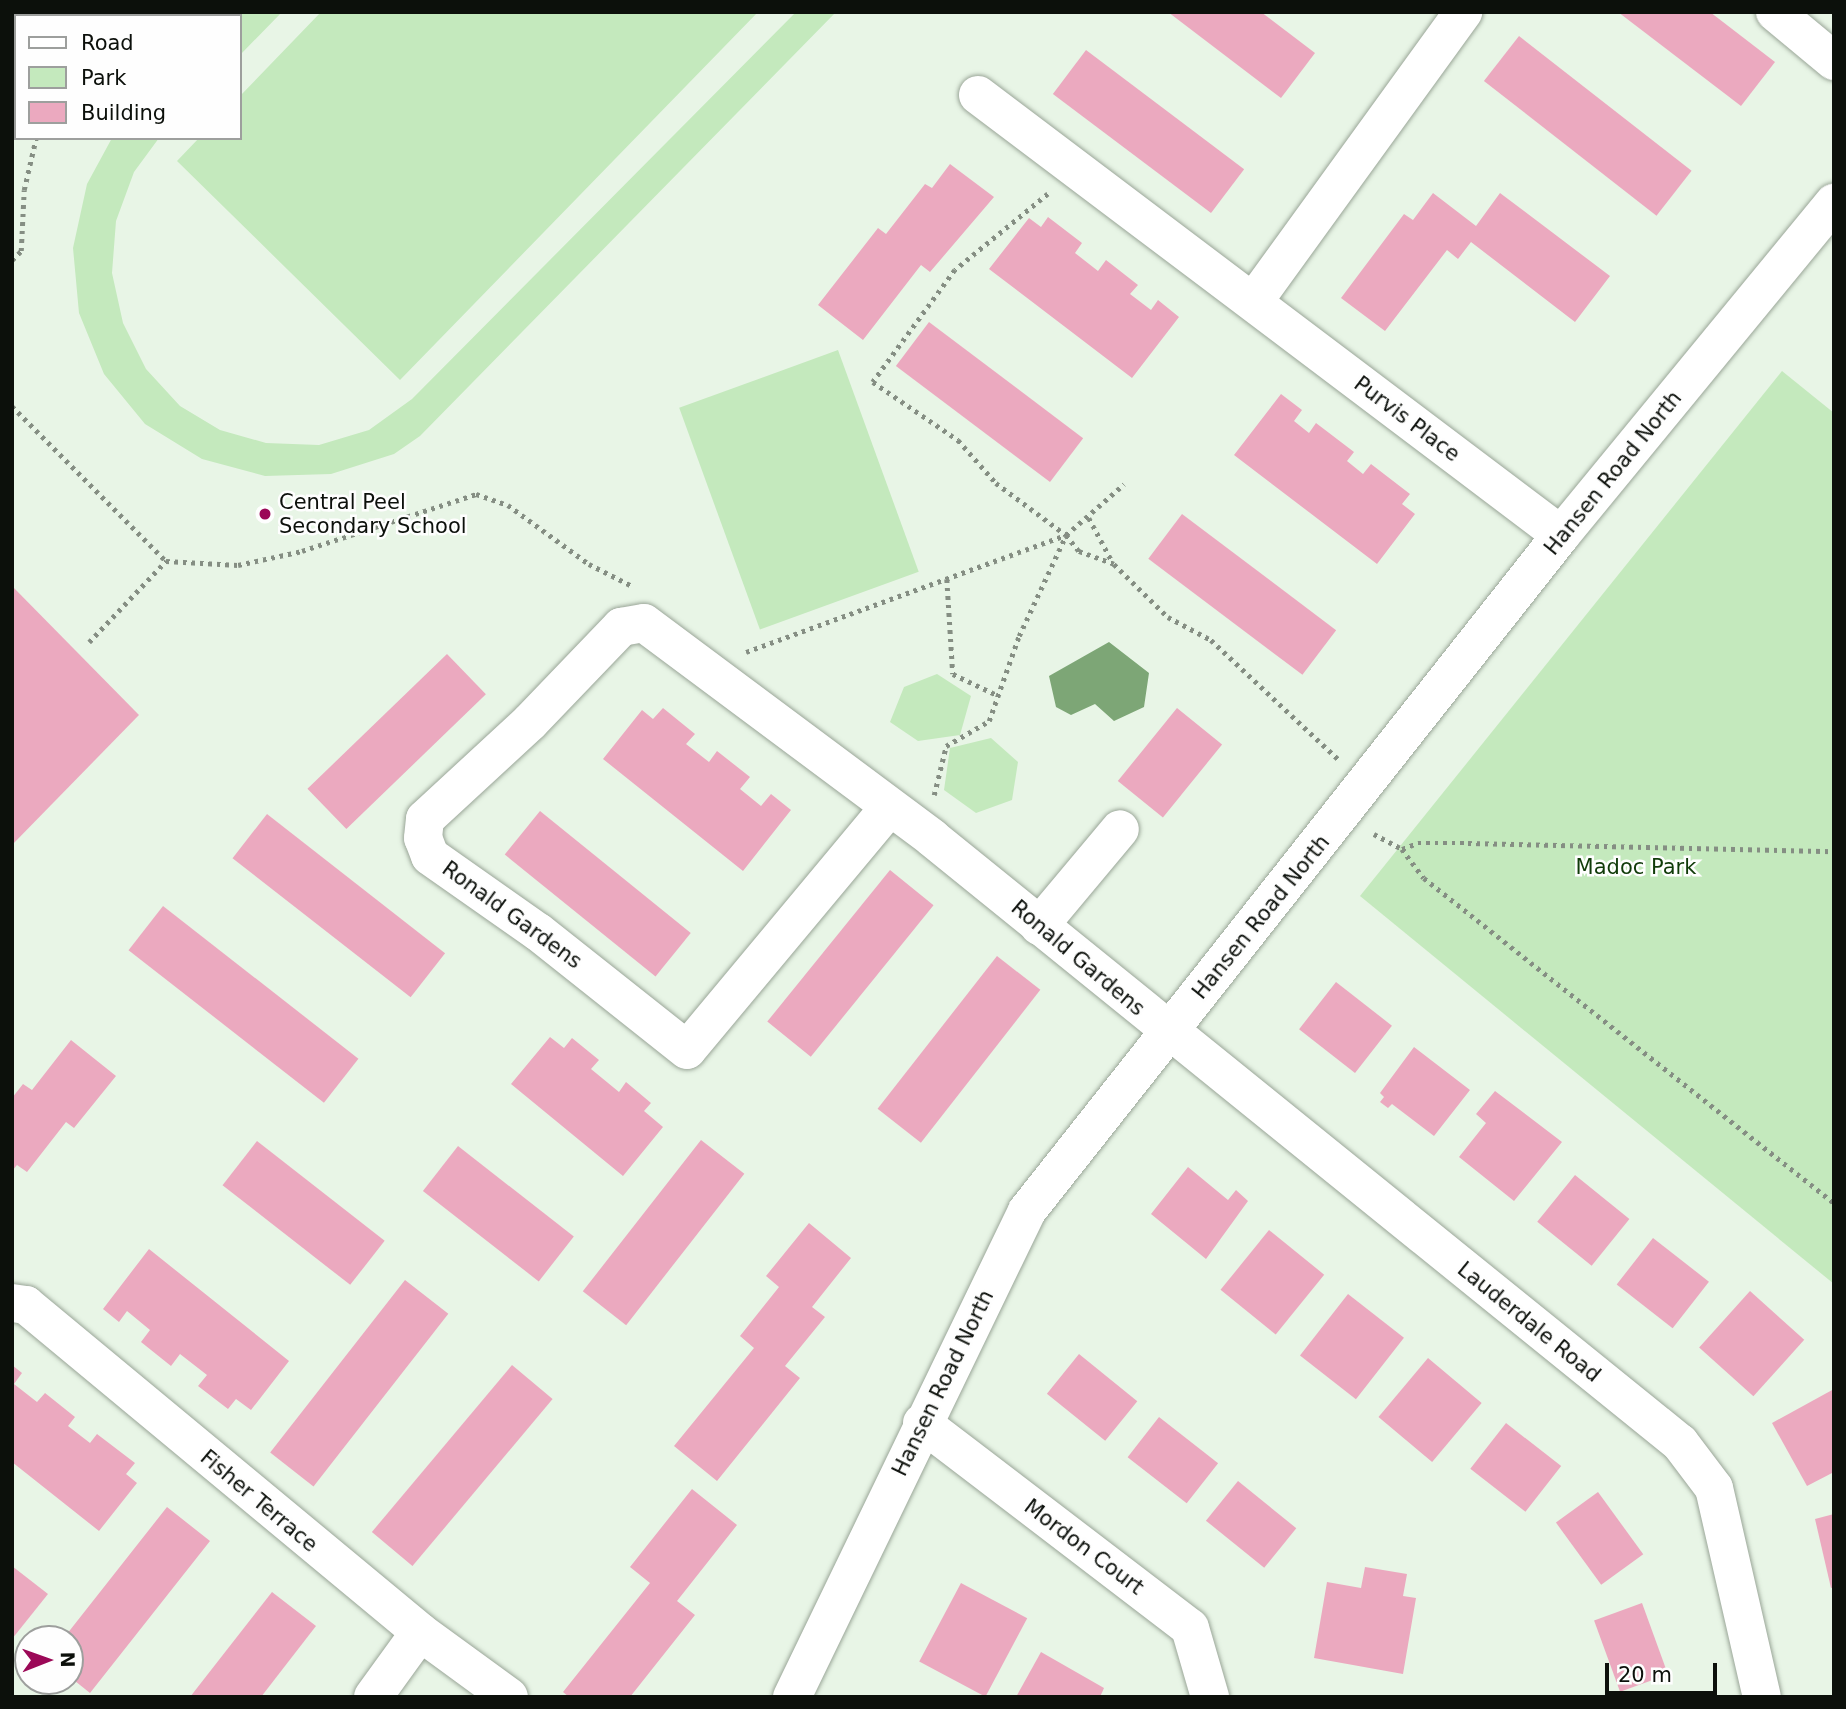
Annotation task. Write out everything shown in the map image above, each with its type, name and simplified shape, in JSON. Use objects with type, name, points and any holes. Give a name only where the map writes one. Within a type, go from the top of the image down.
[{"type":"street","points":[[1254,301],[1463,12]]},
{"type":"street","points":[[1775,12],[1834,61]]},
{"type":"street","name":"Purvis Place","points":[[978,95],[1561,535]]},
{"type":"street","name":"Hansen Road North","points":[[792,1697],[922,1423],[1027,1211],[1167,1032],[1369,783],[1561,535],[1834,203]]},
{"type":"street","name":"Ronald Gardens","points":[[901,818],[687,1050],[538,932],[430,856],[423,838],[425,819],[530,722],[621,626],[644,623],[705,666],[901,818],[1039,926],[1167,1032]]},
{"type":"street","points":[[1039,926],[1121,829]]},
{"type":"street","name":"Lauderdale Road","points":[[1167,1032],[1681,1443],[1714,1488],[1762,1697]]},
{"type":"street","name":"Fisher Terrace","points":[[12,1303],[26,1306],[420,1632],[509,1697]]},
{"type":"street","name":"Mordon Court","points":[[922,1423],[1190,1628],[1210,1697]]},
{"type":"street","points":[[373,1697],[420,1632]]},
{"type":"path","points":[[12,260],[21,251],[24,190],[36,140]]},
{"type":"path","points":[[1074,167],[1037,205],[955,270],[873,382],[958,440],[996,483],[1066,535],[1079,551],[1114,564]]},
{"type":"path","points":[[12,406],[166,561],[238,565],[302,551],[476,494],[508,505],[589,564],[653,598],[644,623]]},
{"type":"path","points":[[705,666],[1066,535],[1089,518],[1103,498],[1124,484]]},
{"type":"path","points":[[1089,518],[1114,564],[1168,617],[1211,640],[1315,742],[1369,783]]},
{"type":"path","points":[[901,818],[938,789],[946,746],[989,721],[995,694],[1066,535]]},
{"type":"path","points":[[89,642],[166,561]]},
{"type":"path","points":[[947,579],[953,674],[995,694]]},
{"type":"path","points":[[1341,818],[1402,849],[1424,878],[1834,1203]]},
{"type":"path","points":[[1402,849],[1418,843],[1468,843],[1834,851]]},
{"type":"green space","points":[[12,12],[166,12],[14,14],[14,42]]},
{"type":"green space","points":[[282,12],[242,53],[242,14],[229,14]]},
{"type":"green space","points":[[321,12],[758,12],[400,380],[177,161],[197,140],[242,140],[242,94]]},
{"type":"green space","points":[[796,12],[836,12],[420,436],[394,454],[331,474],[265,476],[202,459],[145,424],[104,374],[79,313],[73,248],[87,184],[111,140],[158,140],[134,172],[116,221],[112,273],[123,323],[146,369],[180,406],[220,430],[266,443],[319,445],[369,430],[412,399]]},
{"type":"green space","points":[[838,350],[919,572],[760,630],[679,408]]},
{"type":"green space","name":"Madoc Park","points":[[1782,371],[1834,413],[1834,1284],[1360,896]]},
{"type":"green space","points":[[937,674],[971,696],[960,735],[918,741],[890,722],[904,687]]},
{"type":"green space","points":[[991,738],[1018,762],[1012,800],[976,813],[944,790],[950,748]]},
{"type":"shaded area","points":[[1109,642],[1149,673],[1144,707],[1114,721],[1095,704],[1071,715],[1056,707],[1049,676]]},
{"type":"building","points":[[1168,12],[1261,12],[1315,53],[1281,98]]},
{"type":"building","points":[[1618,12],[1710,12],[1775,62],[1741,106]]},
{"type":"building","points":[[1519,36],[1692,171],[1656,216],[1484,81]]},
{"type":"building","points":[[1086,50],[1244,169],[1211,213],[1053,94]]},
{"type":"building","points":[[950,164],[994,197],[930,272],[921,265],[863,340],[818,305],[878,228],[886,234],[925,184],[932,188]]},
{"type":"building","points":[[1433,193],[1476,226],[1500,193],[1610,276],[1575,322],[1471,242],[1458,259],[1447,250],[1385,331],[1341,298],[1404,214],[1413,220]]},
{"type":"building","points":[[1048,217],[1082,243],[1075,253],[1098,271],[1106,260],[1138,285],[1130,294],[1151,310],[1158,300],[1179,317],[1132,378],[989,269],[1029,218],[1041,227]]},
{"type":"building","points":[[929,322],[1083,438],[1050,482],[896,366]]},
{"type":"building","points":[[1281,394],[1302,410],[1294,421],[1309,433],[1316,423],[1354,452],[1347,461],[1363,474],[1371,464],[1410,494],[1402,504],[1415,514],[1377,564],[1234,455]]},
{"type":"building","points":[[1182,514],[1336,630],[1302,675],[1148,559]]},
{"type":"building","points":[[12,586],[139,715],[12,845]]},
{"type":"building","points":[[447,654],[486,694],[346,829],[307,789]]},
{"type":"building","points":[[663,708],[695,734],[686,744],[709,762],[717,751],[750,777],[740,789],[761,806],[771,794],[791,810],[743,871],[603,759],[642,710],[653,719]]},
{"type":"building","points":[[1177,708],[1222,745],[1163,818],[1118,781]]},
{"type":"building","points":[[540,811],[691,933],[656,977],[505,855]]},
{"type":"building","points":[[267,814],[445,953],[411,997],[233,858]]},
{"type":"building","points":[[890,870],[934,905],[811,1057],[767,1022]]},
{"type":"building","points":[[163,906],[358,1059],[324,1103],[129,950]]},
{"type":"building","points":[[997,956],[1040,990],[921,1143],[878,1109]]},
{"type":"building","points":[[1336,982],[1392,1026],[1355,1073],[1299,1029]]},
{"type":"building","points":[[550,1037],[564,1048],[572,1038],[599,1060],[591,1069],[619,1092],[626,1082],[651,1103],[644,1111],[663,1127],[623,1176],[511,1084]]},
{"type":"building","points":[[71,1040],[116,1076],[74,1128],[66,1122],[27,1172],[17,1165],[12,1171],[12,1098],[23,1084],[32,1090]]},
{"type":"building","points":[[1414,1047],[1470,1090],[1434,1136],[1392,1104],[1388,1108],[1380,1102],[1384,1097],[1380,1093]]},
{"type":"building","points":[[1495,1091],[1562,1142],[1514,1201],[1459,1157],[1486,1123],[1476,1114]]},
{"type":"building","points":[[701,1140],[744,1174],[626,1325],[583,1291]]},
{"type":"building","points":[[257,1141],[385,1241],[350,1285],[223,1185]]},
{"type":"building","points":[[458,1146],[574,1237],[539,1281],[423,1191]]},
{"type":"building","points":[[1188,1167],[1228,1200],[1236,1190],[1248,1201],[1206,1259],[1151,1214]]},
{"type":"building","points":[[1575,1175],[1629,1219],[1592,1266],[1537,1222]]},
{"type":"building","points":[[809,1223],[851,1258],[812,1307],[825,1317],[785,1366],[800,1378],[717,1481],[674,1446],[754,1348],[740,1336],[779,1287],[766,1276]]},
{"type":"building","points":[[1269,1230],[1324,1275],[1276,1335],[1221,1290]]},
{"type":"building","points":[[1653,1238],[1709,1282],[1673,1328],[1617,1284]]},
{"type":"building","points":[[149,1249],[289,1361],[251,1410],[236,1399],[228,1409],[198,1386],[207,1375],[180,1354],[171,1366],[141,1342],[150,1330],[127,1311],[119,1322],[103,1309]]},
{"type":"building","points":[[405,1280],[448,1314],[314,1486],[270,1453]]},
{"type":"building","points":[[1750,1291],[1804,1340],[1753,1396],[1699,1347]]},
{"type":"building","points":[[1348,1294],[1404,1338],[1356,1399],[1300,1355]]},
{"type":"building","points":[[1079,1354],[1137,1401],[1105,1441],[1047,1394]]},
{"type":"building","points":[[1428,1358],[1482,1403],[1432,1462],[1379,1417]]},
{"type":"building","points":[[12,1365],[22,1373],[14,1384],[37,1402],[45,1393],[75,1417],[68,1426],[90,1443],[97,1434],[135,1463],[126,1474],[137,1483],[99,1531],[12,1462]]},
{"type":"building","points":[[512,1365],[553,1399],[412,1566],[372,1532]]},
{"type":"building","points":[[1834,1389],[1834,1472],[1807,1486],[1772,1423]]},
{"type":"building","points":[[1159,1417],[1218,1463],[1187,1503],[1128,1457]]},
{"type":"building","points":[[1506,1423],[1561,1466],[1525,1512],[1470,1469]]},
{"type":"building","points":[[1238,1481],[1296,1528],[1264,1568],[1206,1521]]},
{"type":"building","points":[[692,1489],[737,1525],[677,1601],[695,1615],[630,1697],[569,1697],[563,1692],[650,1583],[630,1567]]},
{"type":"building","points":[[1598,1492],[1643,1554],[1601,1585],[1556,1523]]},
{"type":"building","points":[[167,1507],[210,1541],[90,1693],[84,1688],[84,1625],[74,1625]]},
{"type":"building","points":[[1834,1514],[1834,1587],[1831,1588],[1815,1519]]},
{"type":"building","points":[[12,1566],[48,1594],[23,1625],[14,1625],[12,1639]]},
{"type":"building","points":[[1365,1567],[1407,1574],[1403,1596],[1416,1598],[1403,1674],[1314,1658],[1327,1582],[1361,1588]]},
{"type":"building","points":[[961,1583],[1027,1618],[985,1697],[919,1662]]},
{"type":"building","points":[[272,1592],[316,1626],[261,1697],[190,1697]]},
{"type":"building","points":[[1642,1603],[1668,1674],[1620,1692],[1594,1620]]},
{"type":"building","points":[[1041,1652],[1104,1688],[1100,1697],[1016,1697]]},
{"type":"place","name":"Central Peel Secondary School","points":[[265,514]]}]
